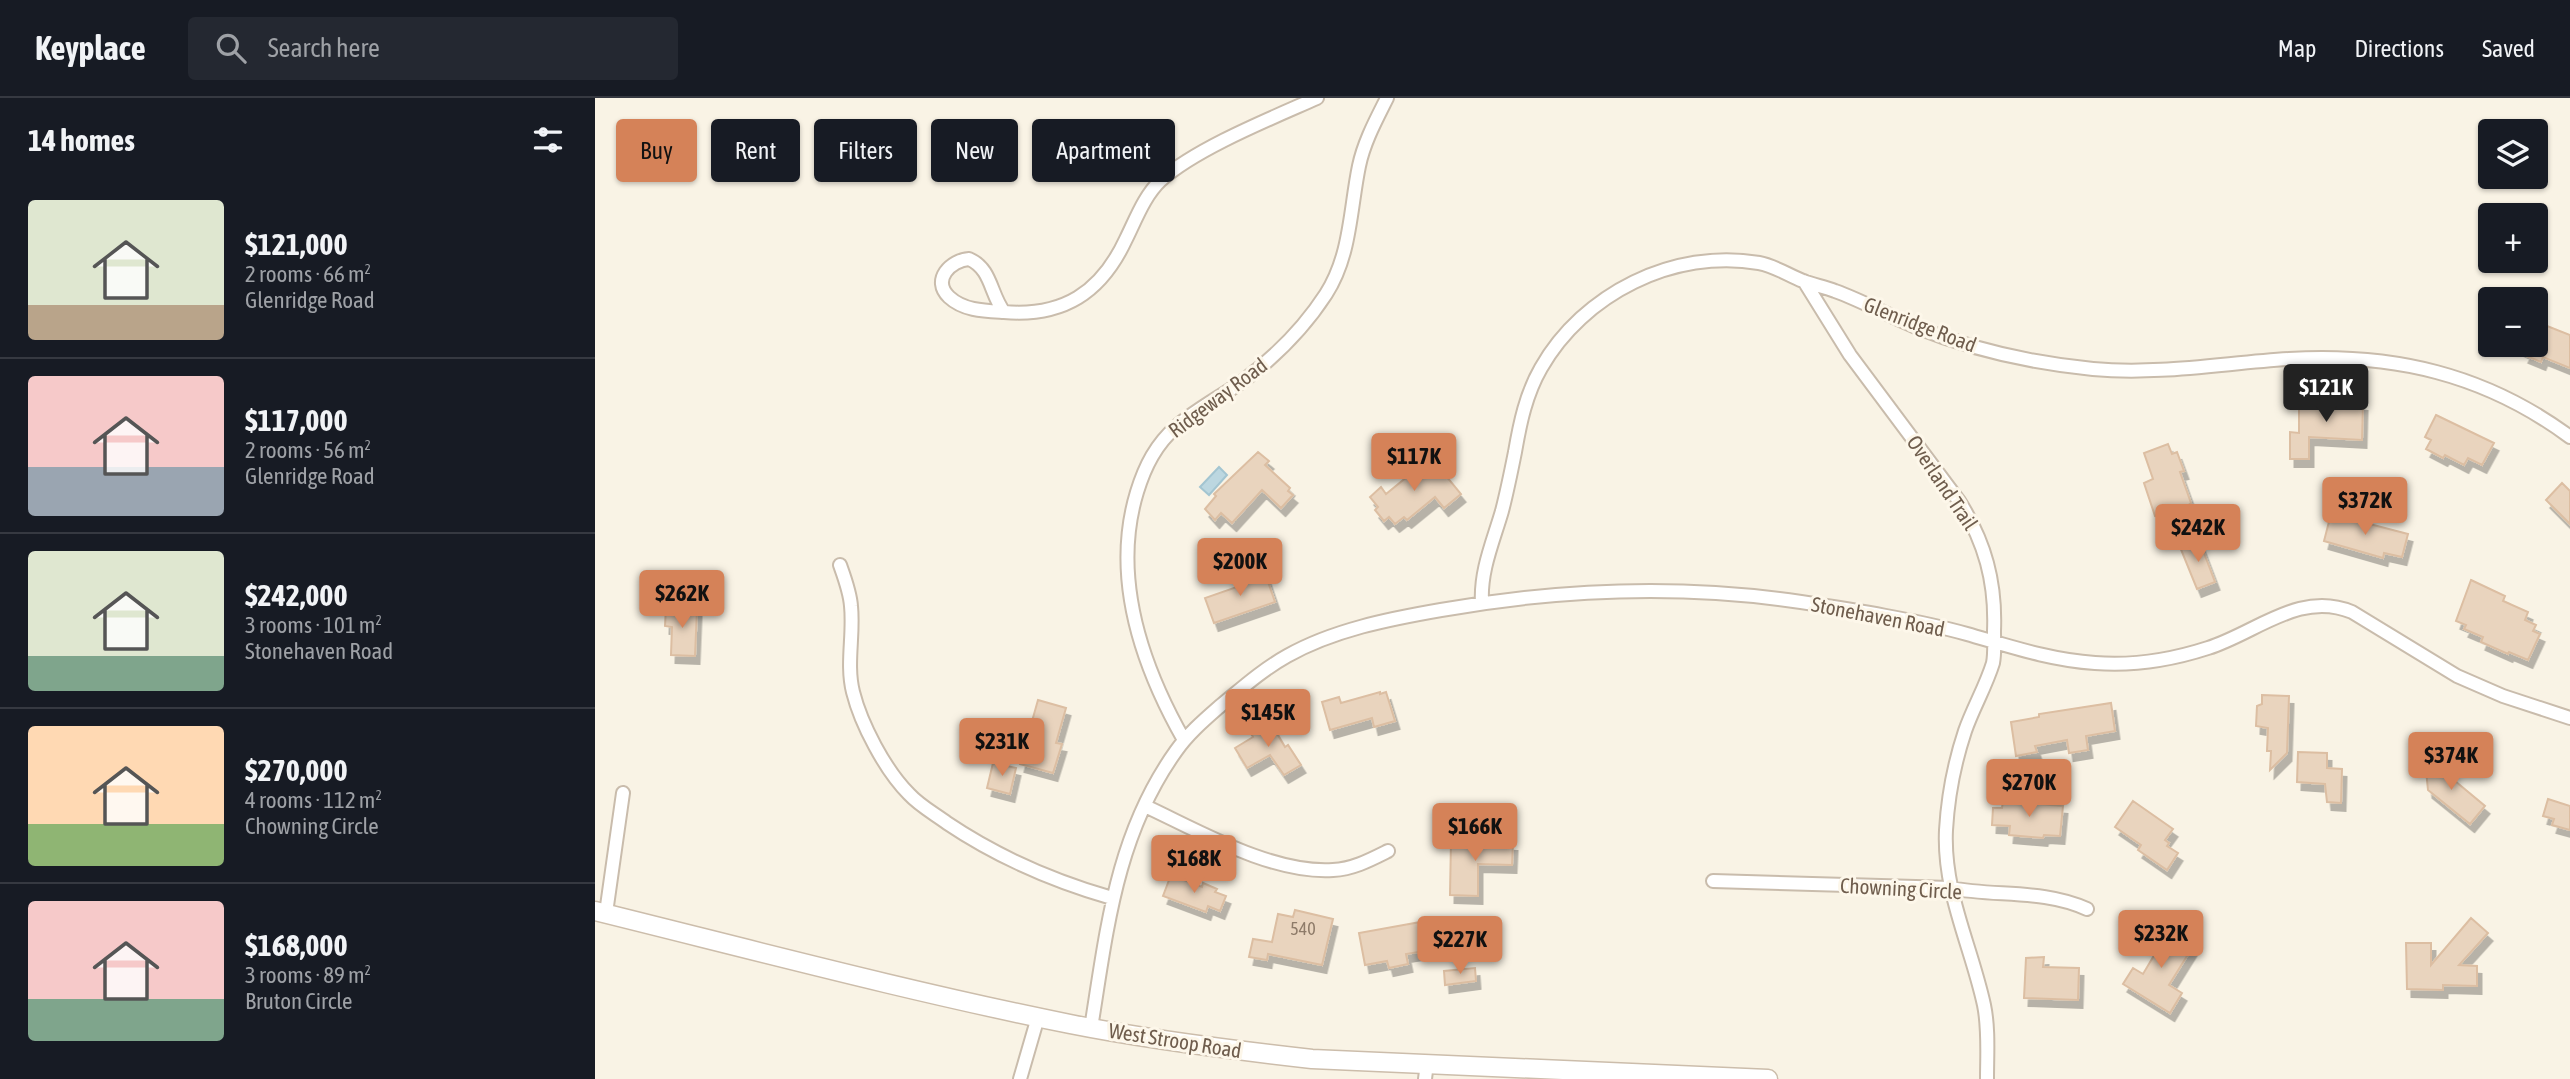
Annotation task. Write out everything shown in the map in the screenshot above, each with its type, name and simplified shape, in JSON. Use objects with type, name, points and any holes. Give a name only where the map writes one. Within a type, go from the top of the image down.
[{"type":"main road","name":"West Stroop Road","points":[[600,912],[843,973],[1091,1028],[1312,1059],[1426,1071],[1768,1079]]},
{"type":"street","points":[[1004,312],[997,303],[984,269],[977,262],[960,260],[945,271],[943,288],[949,297],[978,310],[1004,312],[1043,312],[1075,300],[1092,289],[1118,256],[1141,207],[1162,180],[1183,163],[1317,98]]},
{"type":"street","name":"Ridgeway Road","points":[[1184,740],[1153,677],[1137,630],[1131,595],[1128,535],[1143,472],[1165,437],[1244,380],[1288,343],[1307,322],[1328,291],[1339,267],[1348,236],[1364,146],[1387,98]]},
{"type":"street","name":"Glenridge Road","points":[[1482,603],[1483,574],[1502,511],[1521,417],[1530,392],[1552,352],[1577,322],[1598,304],[1650,274],[1678,265],[1727,260],[1756,262],[1962,344],[2044,363],[2097,369],[2146,370],[2344,357],[2421,368],[2497,392],[2553,424],[2570,437]]},
{"type":"street","name":"Overland Trail","points":[[1804,281],[1850,355],[1959,501],[1973,523],[1992,575],[1995,603],[1994,660],[1965,730],[1949,795],[1946,833],[1950,888],[1985,1008],[1987,1079]]},
{"type":"street","points":[[840,565],[848,587],[851,608],[850,668],[858,711],[872,740],[909,794],[963,834],[1031,871],[1112,898]]},
{"type":"street","name":"Stonehaven Road","points":[[1184,740],[1257,676],[1284,657],[1311,645],[1389,620],[1482,603],[1570,593],[1630,590],[1751,596],[1875,615],[1966,634],[2046,657],[2115,665],[2151,662],[2213,647],[2304,606],[2323,605],[2352,612],[2456,676],[2503,696],[2570,718]]},
{"type":"street","points":[[1091,1028],[1112,898],[1120,868],[1145,806],[1184,740]]},
{"type":"street","points":[[600,912],[623,793]]},
{"type":"street","points":[[1145,806],[1252,854],[1311,870],[1353,867],[1388,851]]},
{"type":"street","name":"Chowning Circle","points":[[1713,881],[1950,888],[1972,892],[2050,896],[2071,901],[2087,909]]},
{"type":"street","points":[[1020,1079],[1038,1017]]},
{"type":"water","points":[[1391,453],[1394,458],[1394,473],[1387,477],[1380,471],[1382,456]]},
{"type":"water","points":[[1219,467],[1227,475],[1209,495],[1200,487]]},
{"type":"building","points":[[2548,326],[2570,335],[2570,368],[2543,357],[2548,357]]},
{"type":"building","points":[[2529,357],[2543,357],[2541,362]]},
{"type":"building","points":[[2316,400],[2363,403],[2362,440],[2309,437],[2309,459],[2290,459],[2290,432],[2299,433],[2299,402]]},
{"type":"building","points":[[2436,415],[2494,443],[2482,465],[2468,458],[2464,465],[2426,449],[2431,440],[2425,437]]},
{"type":"building","points":[[2168,444],[2172,454],[2177,452],[2184,471],[2180,472],[2191,503],[2187,506],[2190,515],[2180,522],[2173,520],[2170,511],[2155,516],[2144,483],[2153,479],[2144,453]]},
{"type":"building","points":[[1258,452],[1269,461],[1265,465],[1290,488],[1288,491],[1293,495],[1281,508],[1262,490],[1232,523],[1221,513],[1215,520],[1205,509],[1216,496],[1214,494]]},
{"type":"building","points":[[1409,460],[1416,461],[1427,474],[1433,469],[1438,475],[1442,471],[1461,494],[1444,508],[1435,497],[1407,520],[1404,517],[1395,524],[1389,517],[1384,521],[1375,510],[1378,507],[1370,497],[1381,487],[1386,494],[1408,476],[1403,470]]},
{"type":"building","points":[[2562,483],[2570,491],[2570,524],[2546,500]]},
{"type":"building","points":[[2331,514],[2408,534],[2402,557],[2384,553],[2383,558],[2324,541]]},
{"type":"building","points":[[2199,540],[2215,582],[2197,589],[2180,547]]},
{"type":"building","points":[[1245,572],[1248,582],[1266,576],[1275,602],[1214,623],[1205,598],[1237,587],[1233,577]]},
{"type":"building","points":[[2471,580],[2505,596],[2503,601],[2528,612],[2525,620],[2536,625],[2533,631],[2540,634],[2528,660],[2481,642],[2483,637],[2464,629],[2466,625],[2456,621]]},
{"type":"building","points":[[666,607],[697,609],[695,656],[671,655],[672,627],[665,626]]},
{"type":"building","points":[[1386,692],[1395,721],[1374,727],[1372,718],[1330,730],[1322,702],[1339,697],[1341,703]]},
{"type":"building","points":[[2262,695],[2289,696],[2287,753],[2270,770],[2268,728],[2256,726],[2257,706],[2262,704]]},
{"type":"building","points":[[1038,700],[1066,708],[1056,743],[1062,744],[1053,773],[1020,764]]},
{"type":"building","points":[[2111,703],[2115,731],[2086,736],[2088,750],[2069,753],[2067,740],[2035,746],[2037,752],[2016,756],[2011,722],[2039,717],[2039,714]]},
{"type":"building","points":[[1269,720],[1285,747],[1288,745],[1301,765],[1284,775],[1270,755],[1247,768],[1235,748],[1253,737],[1250,732]]},
{"type":"building","points":[[2298,752],[2327,753],[2327,768],[2342,769],[2341,803],[2327,802],[2325,784],[2297,782]]},
{"type":"building","points":[[2442,759],[2443,771],[2485,806],[2470,824],[2428,790],[2425,760]]},
{"type":"building","points":[[993,763],[1016,768],[1010,794],[987,788]]},
{"type":"building","points":[[2548,799],[2570,806],[2570,830],[2552,825],[2554,819],[2543,816]]},
{"type":"building","points":[[2003,801],[2063,806],[2060,836],[2044,835],[2043,838],[2009,835],[2010,826],[1992,825],[1993,808],[2002,808]]},
{"type":"building","points":[[2133,801],[2173,829],[2165,840],[2169,843],[2167,846],[2178,853],[2167,870],[2138,850],[2141,845],[2115,827]]},
{"type":"building","points":[[1451,841],[1513,843],[1512,865],[1478,864],[1478,896],[1450,895]]},
{"type":"building","points":[[1171,875],[1202,887],[1203,883],[1217,889],[1215,892],[1226,896],[1220,911],[1208,906],[1206,912],[1163,896]]},
{"type":"building","points":[[1295,910],[1333,919],[1322,965],[1268,954],[1267,960],[1249,957],[1253,939],[1272,942],[1278,914],[1293,917]]},
{"type":"building","points":[[2471,918],[2488,933],[2459,965],[2477,966],[2477,986],[2443,985],[2443,990],[2407,989],[2406,943],[2431,943],[2431,965]]},
{"type":"building","points":[[1426,921],[1431,950],[1406,954],[1408,964],[1389,968],[1387,961],[1365,965],[1359,933]]},
{"type":"building","points":[[2159,925],[2192,948],[2169,985],[2182,993],[2170,1013],[2123,984],[2133,968],[2143,974],[2159,947],[2149,941]]},
{"type":"building","points":[[2044,957],[2043,967],[2079,968],[2078,1000],[2024,998],[2026,958]]},
{"type":"building","points":[[1475,968],[1476,981],[1445,985],[1444,971]]}]
